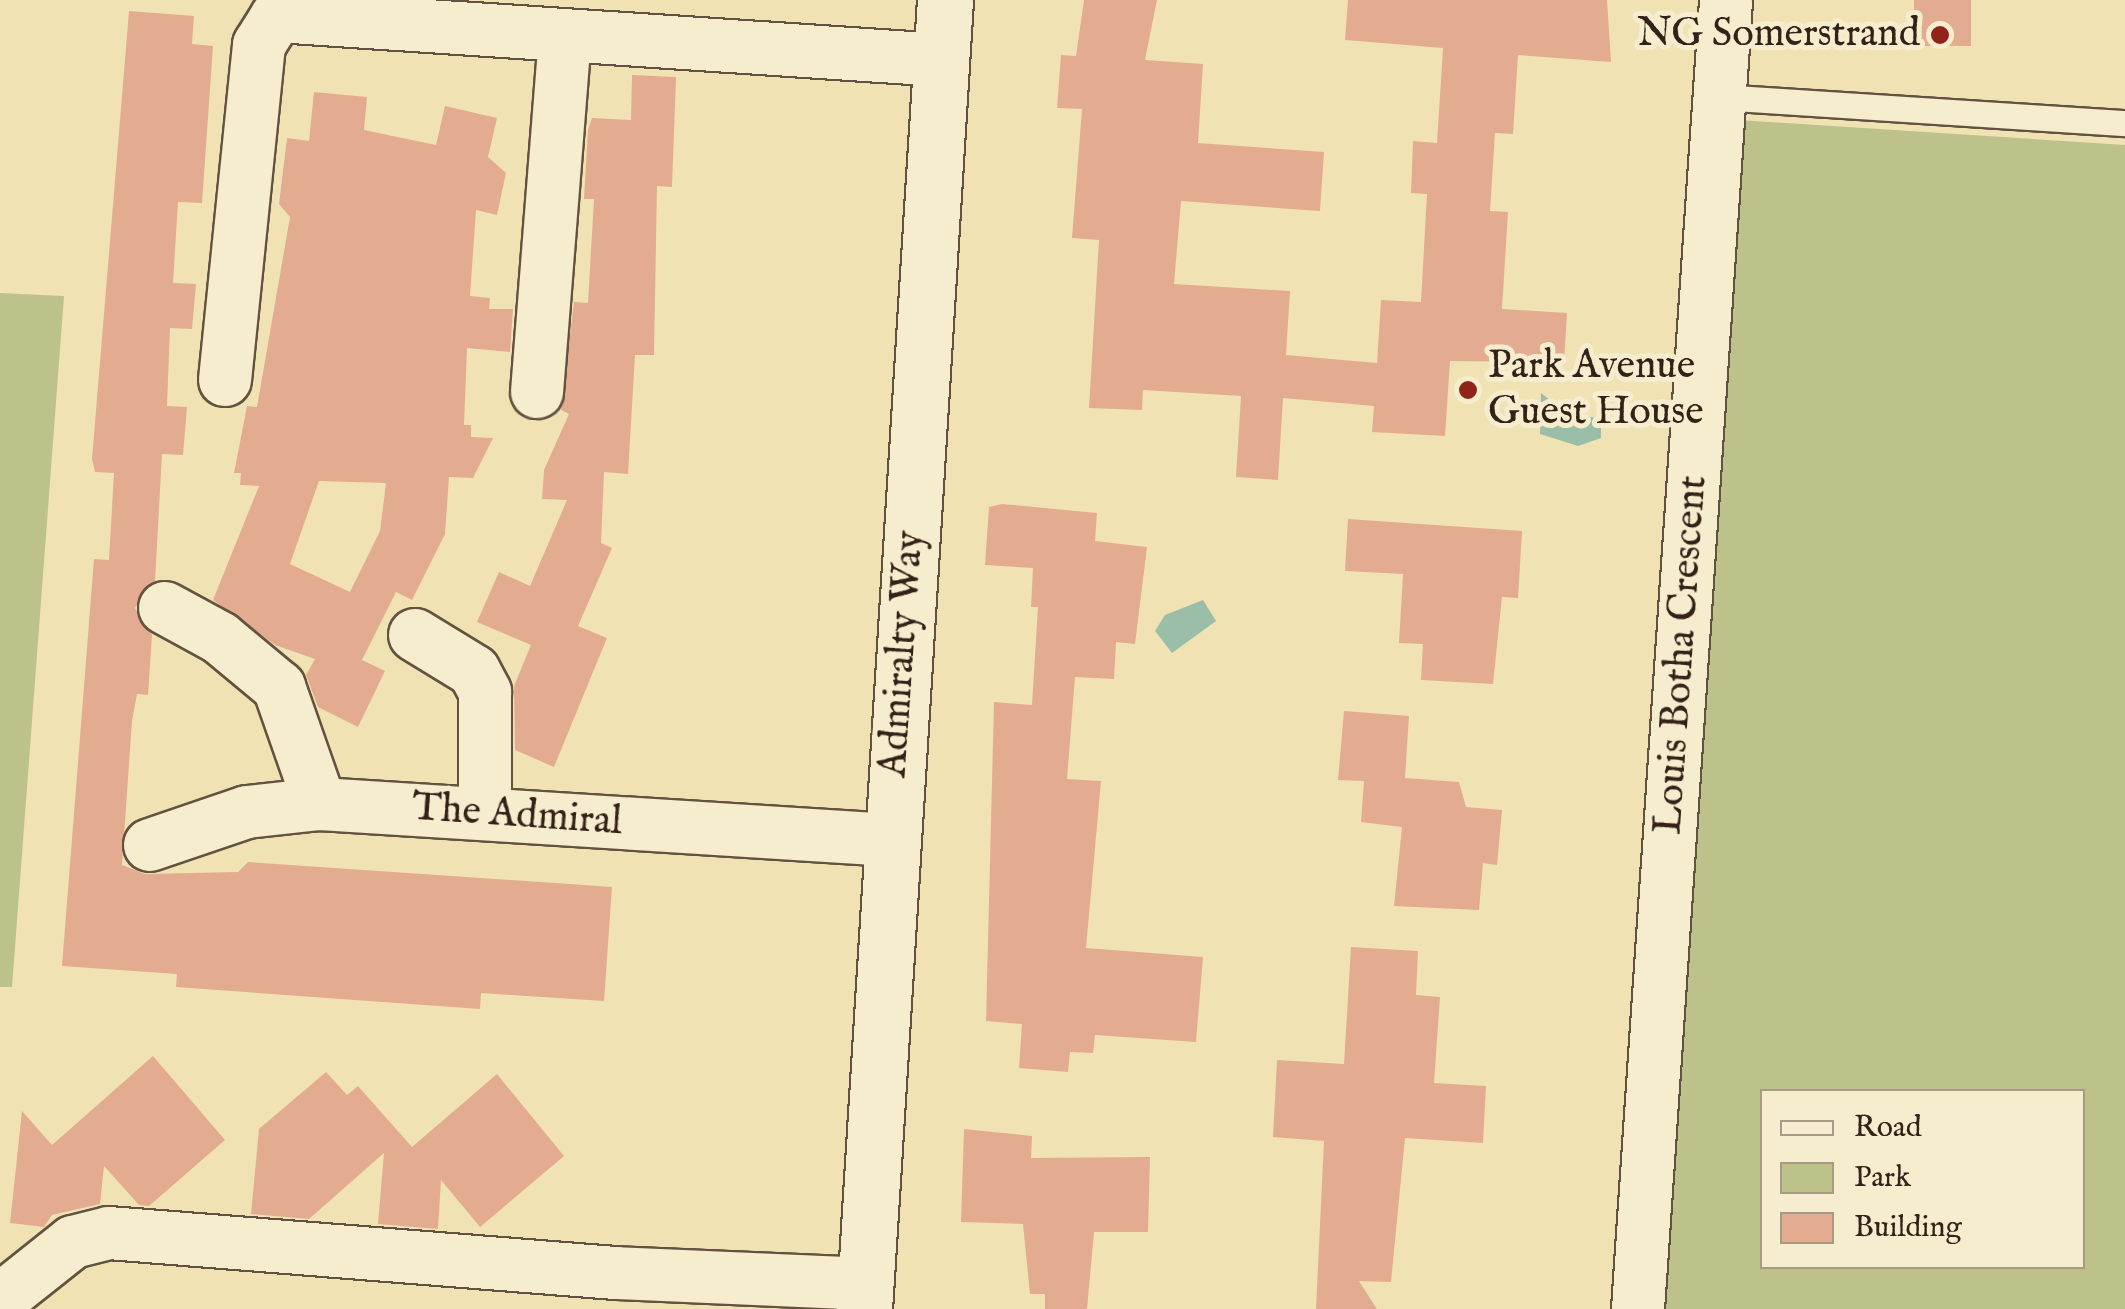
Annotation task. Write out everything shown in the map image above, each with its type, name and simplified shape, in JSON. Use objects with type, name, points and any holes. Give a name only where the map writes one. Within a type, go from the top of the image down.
[{"type":"main road","name":"Admiralty Way","points":[[865,1296],[890,840],[945,0]]},
{"type":"street","name":"Louis Botha Crescent","points":[[1638,1309],[1726,0]]},
{"type":"street","points":[[225,380],[259,45],[269,21],[289,14],[565,39],[941,60]]},
{"type":"street","points":[[537,392],[565,39]]},
{"type":"street","points":[[164,608],[220,638],[279,686],[320,804]]},
{"type":"street","points":[[415,634],[474,671],[485,692],[485,814]]},
{"type":"street","name":"The Admiral","points":[[150,845],[247,812],[320,804],[890,840]]},
{"type":"street","points":[[0,1300],[73,1242],[108,1233],[865,1296]]},
{"type":"lane","points":[[1720,97],[2125,123]]},
{"type":"green space","points":[[1739,120],[2125,145],[2125,1309],[1662,1309]]},
{"type":"green space","points":[[0,293],[64,296],[12,987],[0,987]]},
{"type":"shaded area","points":[[1541,393],[1565,412],[1601,419],[1601,438],[1578,446],[1540,434]]},
{"type":"shaded area","points":[[1203,600],[1216,621],[1172,653],[1155,631],[1165,615]]},
{"type":"building","points":[[1084,0],[1157,0],[1145,60],[1203,64],[1198,143],[1324,152],[1320,211],[1181,201],[1174,284],[1290,291],[1286,355],[1377,363],[1381,300],[1421,302],[1427,194],[1411,193],[1413,141],[1437,143],[1443,48],[1345,40],[1348,0],[1607,0],[1611,62],[1518,55],[1513,134],[1495,133],[1490,211],[1508,212],[1502,309],[1567,313],[1564,362],[1450,361],[1445,436],[1372,432],[1374,406],[1283,398],[1278,480],[1236,477],[1241,396],[1143,390],[1142,410],[1089,408],[1099,240],[1072,238],[1082,109],[1057,108],[1061,55],[1076,56]]},
{"type":"building","points":[[1914,0],[1971,0],[1971,46],[1914,46]]},
{"type":"building","points":[[129,11],[194,16],[192,44],[213,46],[202,203],[178,202],[173,283],[196,284],[192,329],[170,328],[167,406],[187,407],[183,455],[162,454],[155,581],[135,608],[152,635],[148,695],[137,694],[132,721],[122,865],[145,874],[238,872],[248,862],[612,887],[604,1001],[481,993],[480,1009],[176,987],[177,974],[62,966],[94,559],[109,560],[114,473],[95,472],[92,459]]},
{"type":"building","points":[[632,75],[676,77],[672,187],[657,186],[654,355],[635,355],[628,474],[604,472],[601,543],[612,548],[578,626],[607,638],[554,767],[515,750],[514,686],[531,645],[477,622],[499,572],[530,586],[567,500],[542,499],[544,470],[569,414],[561,410],[574,302],[588,303],[594,199],[584,199],[588,130],[592,118],[631,120]]},
{"type":"building","points":[[314,92],[367,97],[364,130],[436,145],[445,106],[497,118],[488,157],[506,173],[497,215],[476,210],[470,296],[490,298],[489,309],[513,309],[510,352],[467,348],[464,425],[471,425],[471,437],[493,438],[473,478],[449,477],[445,534],[412,600],[396,592],[362,660],[385,671],[358,727],[318,707],[306,675],[315,659],[275,645],[213,600],[259,486],[240,485],[241,473],[234,473],[247,406],[257,407],[290,217],[279,204],[287,138],[309,141]],"holes":[[[319,481],[386,483],[380,531],[350,592],[290,564]]]},
{"type":"building","points":[[1002,504],[1097,513],[1095,541],[1147,547],[1135,644],[1116,642],[1114,679],[1075,677],[1067,779],[1101,781],[1086,948],[1203,957],[1196,1042],[1095,1035],[1093,1053],[1070,1052],[1068,1072],[1019,1068],[1022,1024],[986,1021],[994,702],[1032,705],[1038,607],[1031,607],[1033,568],[985,565],[989,507]]},
{"type":"building","points":[[1348,519],[1522,531],[1518,598],[1502,597],[1493,684],[1421,680],[1423,644],[1399,643],[1403,574],[1345,571]]},
{"type":"building","points":[[1344,711],[1409,716],[1405,778],[1459,782],[1466,807],[1502,810],[1497,865],[1483,863],[1479,910],[1394,906],[1402,827],[1361,822],[1364,781],[1338,780]]},
{"type":"building","points":[[1351,947],[1418,951],[1416,995],[1440,997],[1434,1083],[1486,1086],[1483,1143],[1405,1138],[1391,1282],[1359,1281],[1377,1309],[1316,1309],[1324,1141],[1273,1137],[1277,1060],[1344,1064]]},
{"type":"building","points":[[153,1056],[225,1140],[149,1206],[139,1205],[104,1166],[100,1204],[52,1215],[44,1227],[10,1223],[22,1111],[52,1145]]},
{"type":"building","points":[[326,1072],[347,1095],[358,1086],[412,1147],[497,1074],[564,1156],[480,1227],[441,1180],[438,1229],[378,1224],[384,1153],[309,1219],[251,1214],[259,1129]]},
{"type":"building","points":[[964,1129],[1032,1136],[1031,1158],[1150,1157],[1148,1232],[1094,1232],[1087,1309],[1045,1309],[1045,1294],[1030,1294],[1023,1224],[961,1222]]},
{"type":"place","name":"NG Somerstrand","points":[[1940,35]]},
{"type":"place","name":"Park Avenue Guest House","points":[[1468,390]]}]
